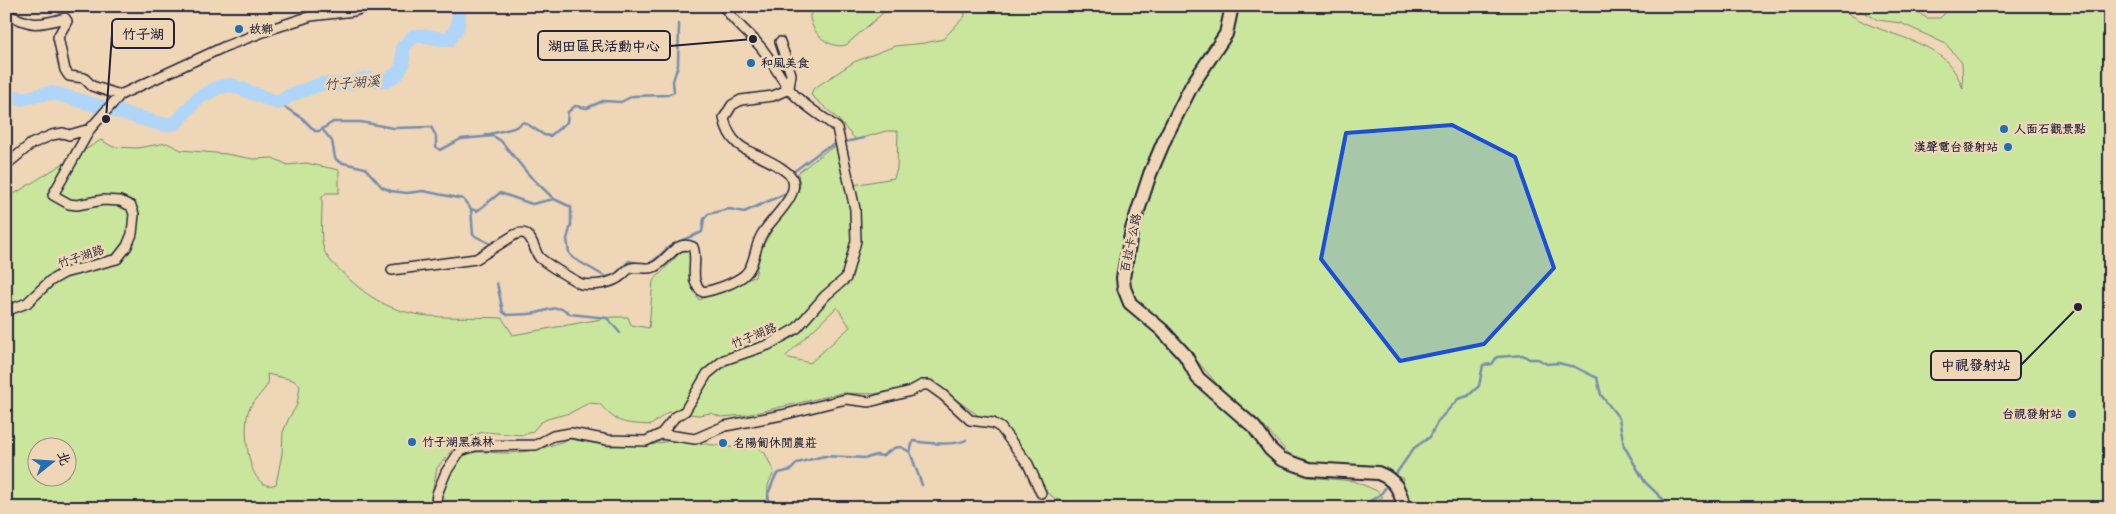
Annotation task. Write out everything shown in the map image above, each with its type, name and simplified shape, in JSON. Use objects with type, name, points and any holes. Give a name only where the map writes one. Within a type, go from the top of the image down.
[{"type":"main road","name":"百拉卡公路","points":[[1232,6],[1226,34],[1192,84],[1167,134],[1150,174],[1132,229],[1123,278],[1124,288],[1130,303],[1162,330],[1185,355],[1198,378],[1254,428],[1270,449],[1281,459],[1309,469],[1387,476],[1400,490],[1404,508]]},
{"type":"street","name":"竹子湖路","points":[[6,311],[27,303],[50,282],[64,273],[117,259],[128,246],[132,234],[134,214],[131,206],[120,201],[103,200],[77,206],[69,204],[54,195],[90,129],[120,95],[226,46],[274,28],[311,16],[348,12],[369,6]]},
{"type":"street","name":"竹子湖路","points":[[661,434],[675,417],[685,411],[707,374],[724,360],[742,355],[785,337],[798,328],[825,296],[846,278],[856,241],[855,209],[837,128],[805,105],[789,89],[759,44],[728,13],[724,6]]},
{"type":"street","points":[[6,14],[33,25],[65,18],[67,21],[58,37],[64,70],[69,76],[84,78],[92,86],[120,95]]},
{"type":"street","points":[[392,270],[476,259],[511,237],[522,234],[530,239],[538,257],[581,284],[589,286],[614,281],[631,268],[652,268],[660,264],[680,246],[687,244],[693,247],[695,253],[694,282],[697,288],[703,292],[743,276],[751,265],[761,235],[793,194],[794,185],[792,176],[762,156],[751,154],[742,148],[726,127],[724,118],[732,105],[741,100],[773,96],[789,89],[790,74],[780,42]]},
{"type":"street","points":[[6,165],[31,144],[52,135],[63,133],[69,135],[90,129]]},
{"type":"street","points":[[438,508],[436,494],[446,472],[460,451],[475,446],[536,445],[552,436],[571,433],[608,440],[646,441],[661,434],[695,439],[724,426],[782,415],[846,399],[870,402],[911,391],[922,385],[929,385],[943,395],[970,420],[993,423],[1002,428],[1028,464],[1041,494]]},
{"type":"highlighted area","points":[[1452,125],[1515,157],[1554,268],[1484,344],[1400,361],[1321,259],[1346,133]]},
{"type":"green space","points":[[821,6],[891,6],[846,45],[840,46],[833,45],[821,38],[813,27],[810,14]]},
{"type":"green space","points":[[964,6],[1228,6],[1216,46],[1141,192],[1124,297],[1182,356],[1205,389],[1234,419],[1248,429],[1269,455],[1289,470],[1307,477],[1354,481],[1377,491],[1383,497],[1359,508],[1084,508],[1056,499],[1038,486],[1019,448],[999,421],[979,416],[927,380],[917,382],[905,388],[874,394],[842,393],[746,415],[721,417],[711,413],[699,415],[668,412],[651,425],[622,422],[612,416],[600,404],[589,403],[570,413],[547,419],[540,423],[532,432],[523,435],[483,432],[466,438],[451,451],[437,468],[430,503],[433,508],[6,508],[6,199],[101,140],[113,147],[137,148],[167,143],[181,150],[226,154],[253,159],[273,158],[288,165],[306,163],[339,170],[339,193],[326,193],[322,197],[321,231],[324,250],[335,266],[367,294],[403,311],[440,317],[502,318],[513,335],[612,317],[628,317],[631,325],[649,328],[653,281],[682,251],[689,251],[691,254],[689,282],[699,300],[740,281],[755,277],[761,249],[774,227],[789,208],[800,187],[798,173],[826,151],[835,147],[838,149],[843,176],[853,185],[894,178],[897,169],[898,131],[886,131],[856,140],[837,118],[811,95],[813,89],[854,62],[895,46],[943,39],[965,16]],"holes":[[[837,307],[850,327],[810,363],[785,357]],[[267,374],[293,380],[300,386],[297,405],[283,432],[282,454],[276,484],[266,485],[259,480],[253,470],[249,457],[246,429],[249,409],[268,384]]]},
{"type":"green space","points":[[1234,6],[1839,6],[1855,18],[1926,47],[1941,57],[1954,70],[1963,89],[1962,63],[1946,44],[1901,23],[1878,20],[1852,6],[1907,6],[1927,18],[1940,18],[1948,10],[1948,6],[2110,6],[2110,508],[1371,508],[1386,501],[1393,505],[1403,479],[1390,470],[1306,464],[1292,457],[1256,418],[1225,393],[1176,337],[1133,299],[1128,289],[1134,239],[1152,178],[1175,126],[1219,51]]},
{"type":"green space","points":[[569,439],[609,446],[650,445],[673,440],[746,449],[756,446],[765,453],[774,472],[768,485],[767,508],[444,508],[443,494],[448,478],[456,463],[466,454],[476,452],[524,452],[547,447]]},
{"type":"waterway","name":"竹子湖溪","points":[[6,94],[21,99],[49,93],[57,94],[164,125],[176,123],[198,98],[219,87],[231,85],[278,103],[291,95],[321,84],[342,85],[364,79],[387,81],[398,73],[403,64],[403,47],[414,36],[449,40],[458,26],[459,6]]},
{"type":"waterway","points":[[486,135],[514,128],[524,122],[544,135],[550,136],[567,122],[568,112],[575,106],[587,108],[603,101],[621,102],[633,96],[667,95],[674,92],[673,81],[678,65],[679,24]]},
{"type":"waterway","points":[[278,103],[302,118],[315,131],[319,131],[333,122],[361,122],[393,128],[431,127],[436,136],[436,147],[440,150],[461,139],[493,136],[501,141],[529,175],[554,199],[571,207],[571,225],[567,239],[569,253],[573,258],[606,277],[615,275],[629,261],[642,264]]},
{"type":"waterway","points":[[322,129],[332,141],[335,158],[339,162],[365,168],[382,187],[391,191],[407,193],[423,191],[463,199],[471,209],[473,235],[489,243]]},
{"type":"waterway","points":[[845,142],[864,138]]},
{"type":"waterway","points":[[793,172],[824,149],[834,145]]},
{"type":"waterway","points":[[471,209],[477,211],[500,193],[532,204],[554,199]]},
{"type":"waterway","points":[[648,264],[666,249],[681,240],[702,232],[704,219],[708,214],[729,209],[744,212],[787,193]]},
{"type":"waterway","points":[[497,283],[503,312],[507,315],[533,314],[557,308],[570,314],[607,318],[620,333]]},
{"type":"waterway","points":[[1393,478],[1414,448],[1430,437],[1438,421],[1458,399],[1468,396],[1479,386],[1483,365],[1492,364],[1497,357],[1523,355],[1529,359],[1538,359],[1547,364],[1558,363],[1575,367],[1597,378],[1601,395],[1619,418],[1624,446],[1645,482],[1672,508]]},
{"type":"waterway","points":[[770,508],[768,494],[775,477],[779,473],[791,470],[797,463],[824,456],[867,458],[876,455],[882,456],[894,448],[901,447],[910,452],[913,441],[948,443],[966,440]]},
{"type":"waterway","points":[[910,452],[922,485]]},
{"type":"waterway","points":[[1359,508],[1381,494],[1388,484]]},
{"type":"place","name":"故鄉","points":[[239,29]]},
{"type":"place","name":"湖田區民活動中心","points":[[753,39]]},
{"type":"place","name":"和風美食","points":[[751,63]]},
{"type":"place","name":"竹子湖","points":[[106,119]]},
{"type":"place","name":"人面石觀景點","points":[[2004,129]]},
{"type":"place","name":"漢聲電台發射站","points":[[2008,147]]},
{"type":"place","name":"中視發射站","points":[[2078,307]]},
{"type":"place","name":"台視發射站","points":[[2072,414]]},
{"type":"place","name":"竹子湖黑森林","points":[[412,442]]},
{"type":"place","name":"名陽匍休閒農莊","points":[[723,443]]}]
